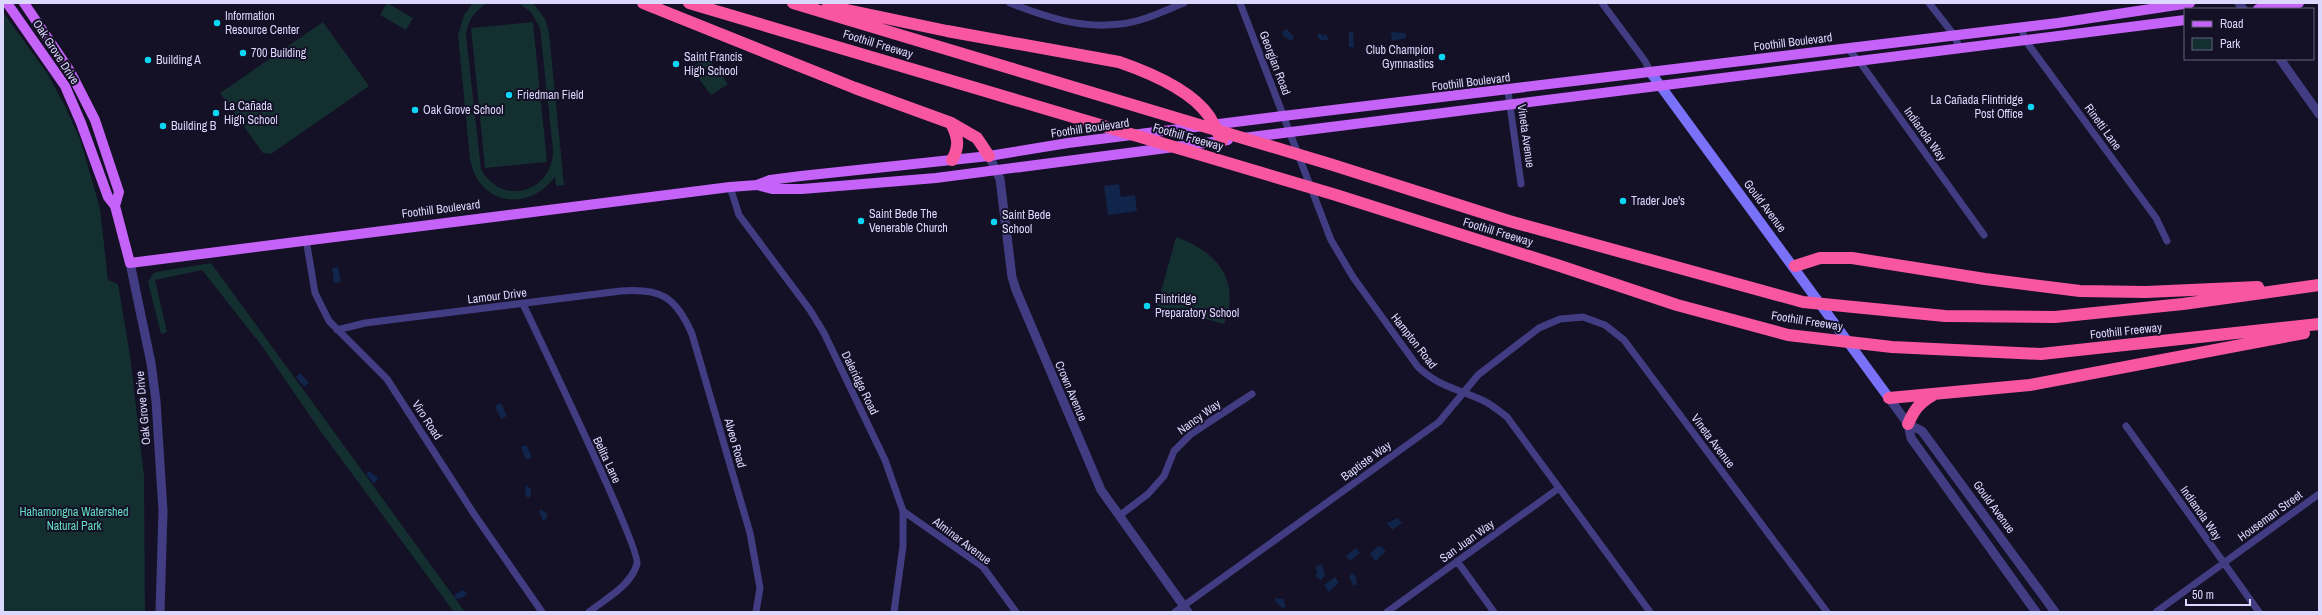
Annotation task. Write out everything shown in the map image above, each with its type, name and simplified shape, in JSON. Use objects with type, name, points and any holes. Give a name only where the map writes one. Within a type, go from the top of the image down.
[{"type":"highway","points":[[643,3],[855,88],[951,123],[977,138],[989,156]]},
{"type":"highway","name":"Foothill Freeway","points":[[688,3],[1336,196],[1557,265],[1677,305],[1788,335],[1892,347],[2041,354],[2319,324]]},
{"type":"highway","name":"Foothill Freeway","points":[[793,3],[1098,96],[1333,165],[1509,221],[1803,302],[1945,316],[2055,316],[2183,304],[2319,284]]},
{"type":"highway","points":[[812,3],[947,31],[1119,62],[1144,71],[1180,92],[1209,115],[1222,141]]},
{"type":"highway","points":[[951,123],[958,142],[957,150],[952,160]]},
{"type":"highway","points":[[1795,266],[1820,258],[1852,258],[1985,279],[2080,291],[2146,292],[2319,284]]},
{"type":"highway","points":[[1889,398],[2030,385],[2319,330]]},
{"type":"highway","points":[[1908,424],[1914,410],[1921,402],[1936,393]]},
{"type":"main road","name":"Oak Grove Drive","points":[[7,3],[65,86],[84,130],[108,197],[114,206],[130,263]]},
{"type":"main road","name":"Oak Grove Drive","points":[[24,3],[73,76],[95,120],[119,192],[114,206]]},
{"type":"main road","name":"Foothill Boulevard","points":[[757,185],[770,180],[989,156],[1068,143],[1283,116],[1508,91],[2021,27],[2190,3]]},
{"type":"main road","points":[[2265,8],[2299,3]]},
{"type":"main road","name":"Foothill Boulevard","points":[[130,263],[306,239],[730,186],[757,185],[772,189],[802,188],[936,178],[1288,131],[2184,20]]},
{"type":"main road","name":"Gould Avenue","points":[[1651,73],[1795,266],[1801,277],[1889,398]]},
{"type":"street","points":[[1010,3],[1059,20],[1098,25],[1120,24],[1136,21],[1184,3]]},
{"type":"street","name":"Georgian Road","points":[[1240,3],[1288,131]]},
{"type":"street","name":"Gould Avenue","points":[[1602,3],[1645,61],[1651,73]]},
{"type":"street","points":[[1929,3],[1954,35],[1960,48]]},
{"type":"street","name":"Rinetti Lane","points":[[2021,27],[2025,40],[2156,218],[2167,241]]},
{"type":"street","name":"Indianola Way","points":[[1847,48],[1859,61],[1984,235]]},
{"type":"street","points":[[2281,60],[2319,114]]},
{"type":"street","name":"Vineta Avenue","points":[[1508,91],[1521,184]]},
{"type":"street","name":"Hampton Road","points":[[1288,131],[1331,240],[1353,277],[1418,367],[1430,378],[1485,401],[1507,417],[1650,612]]},
{"type":"street","name":"Crown Avenue","points":[[989,156],[1000,179],[1012,277],[1016,290],[1101,490],[1186,609]]},
{"type":"street","name":"Daleridge Road","points":[[730,186],[739,215],[810,310],[824,333],[885,460],[903,511],[903,546],[894,612]]},
{"type":"street","name":"Viro Road","points":[[306,239],[315,293],[329,321],[387,379],[474,514],[542,612]]},
{"type":"street","name":"Oak Grove Drive","points":[[130,263],[152,363],[159,437],[163,511],[160,612]]},
{"type":"street","name":"Lamour Drive","points":[[337,330],[365,323],[629,290],[649,290],[660,294]]},
{"type":"street","name":"Alveo Road","points":[[660,294],[679,308],[692,334],[750,533],[760,588],[756,612]]},
{"type":"street","name":"Belita Lane","points":[[523,304],[622,521],[638,562],[633,574],[627,582],[589,612]]},
{"type":"street","name":"Vineta Avenue","points":[[1560,319],[1583,317],[1605,325],[1624,340],[1827,612]]},
{"type":"street","name":"Baptiste Way","points":[[1175,612],[1186,609],[1439,422],[1452,409],[1478,375],[1539,328],[1560,319]]},
{"type":"street","name":"Nancy Way","points":[[1119,516],[1148,494],[1164,476],[1174,451],[1190,434],[1252,394]]},
{"type":"street","name":"Gould Avenue","points":[[1889,398],[1908,424],[1911,438],[2036,612]]},
{"type":"street","name":"Gould Avenue","points":[[1908,424],[1922,431],[2055,612]]},
{"type":"street","name":"Indianola Way","points":[[2126,426],[2259,612]]},
{"type":"street","name":"San Juan Way","points":[[1387,612],[1560,488]]},
{"type":"street","name":"Houseman Street","points":[[2156,612],[2319,494]]},
{"type":"street","name":"Alminar Avenue","points":[[903,511],[983,567],[1016,612]]},
{"type":"street","points":[[1457,561],[1494,612]]},
{"type":"green space","points":[[387,3],[413,18],[406,30],[380,15]]},
{"type":"green space","points":[[473,3],[488,3],[479,9],[470,20],[466,35],[481,169],[490,181],[501,188],[513,191],[524,190],[535,185],[545,176],[551,165],[553,150],[540,28],[531,12],[518,3],[533,3],[545,19],[549,33],[564,185],[556,186],[555,177],[544,188],[531,196],[518,199],[505,199],[493,194],[483,186],[475,174],[470,159],[458,35],[464,15]]},
{"type":"green space","name":"Hahamongna Watershed Natural Park","points":[[3,12],[47,73],[65,106],[80,139],[100,208],[108,280],[118,284],[130,355],[144,476],[145,612],[3,612]]},
{"type":"green space","points":[[323,22],[369,86],[271,154],[263,153],[220,93]]},
{"type":"green space","name":"Friedman Field","points":[[533,22],[547,162],[485,168],[471,28]]},
{"type":"green space","points":[[707,57],[728,84],[711,95],[691,68]]},
{"type":"green space","points":[[1176,237],[1203,250],[1214,259],[1222,269],[1230,294],[1229,308],[1224,324],[1157,306]]},
{"type":"green space","points":[[211,263],[465,612],[454,612],[319,429],[262,346],[202,270],[155,280],[167,332],[161,334],[148,282],[152,275],[156,272]]},
{"type":"water","points":[[1286,29],[1294,36],[1292,41],[1284,37],[1282,32]]},
{"type":"water","points":[[1349,32],[1353,32],[1354,47],[1349,47]]},
{"type":"water","points":[[1391,32],[1406,33],[1406,38],[1392,41]]},
{"type":"water","points":[[1320,33],[1323,36],[1326,34],[1329,40],[1320,40],[1317,36]]},
{"type":"water","points":[[1119,184],[1121,197],[1135,195],[1137,211],[1108,215],[1104,186]]},
{"type":"water","points":[[338,267],[341,282],[334,283],[332,268]]},
{"type":"water","points":[[300,373],[309,383],[304,387],[296,377]]},
{"type":"water","points":[[501,403],[507,416],[501,419],[495,406]]},
{"type":"water","points":[[526,445],[532,457],[526,460],[521,447]]},
{"type":"water","points":[[369,471],[378,478],[376,482],[373,483],[366,474]]},
{"type":"water","points":[[526,485],[531,489],[531,496],[528,498],[525,495]]},
{"type":"water","points":[[540,509],[548,514],[544,522],[539,512]]},
{"type":"water","points":[[1398,518],[1402,523],[1392,530],[1387,523]]},
{"type":"water","points":[[1378,546],[1382,547],[1386,552],[1379,557],[1376,562],[1370,554]]},
{"type":"water","points":[[1356,548],[1360,553],[1350,561],[1346,556]]},
{"type":"water","points":[[1322,564],[1325,575],[1321,580],[1315,576],[1317,573],[1316,566]]},
{"type":"water","points":[[1352,573],[1356,577],[1357,584],[1354,586],[1349,577]]},
{"type":"water","points":[[1335,577],[1339,582],[1329,592],[1324,585]]},
{"type":"water","points":[[464,590],[467,594],[462,598],[455,599],[455,594]]},
{"type":"water","points":[[1275,598],[1283,599],[1286,607],[1282,608],[1275,601]]},
{"type":"place","name":"Information Resource Center","points":[[217,23]]},
{"type":"place","name":"700 Building","points":[[243,53]]},
{"type":"place","name":"Club Champion Gymnastics","points":[[1442,57]]},
{"type":"place","name":"Building A","points":[[148,60]]},
{"type":"place","name":"Saint Francis High School","points":[[676,64]]},
{"type":"place","name":"Friedman Field","points":[[509,95]]},
{"type":"place","name":"La Cañada Flintridge Post Office","points":[[2031,107]]},
{"type":"place","name":"Oak Grove School","points":[[415,110]]},
{"type":"place","name":"La Cañada High School","points":[[216,113]]},
{"type":"place","name":"Building B","points":[[163,126]]},
{"type":"place","name":"Trader Joe's","points":[[1623,201]]},
{"type":"place","name":"Saint Bede The Venerable Church","points":[[861,221]]},
{"type":"place","name":"Saint Bede School","points":[[994,222]]},
{"type":"place","name":"Flintridge Preparatory School","points":[[1147,306]]}]
